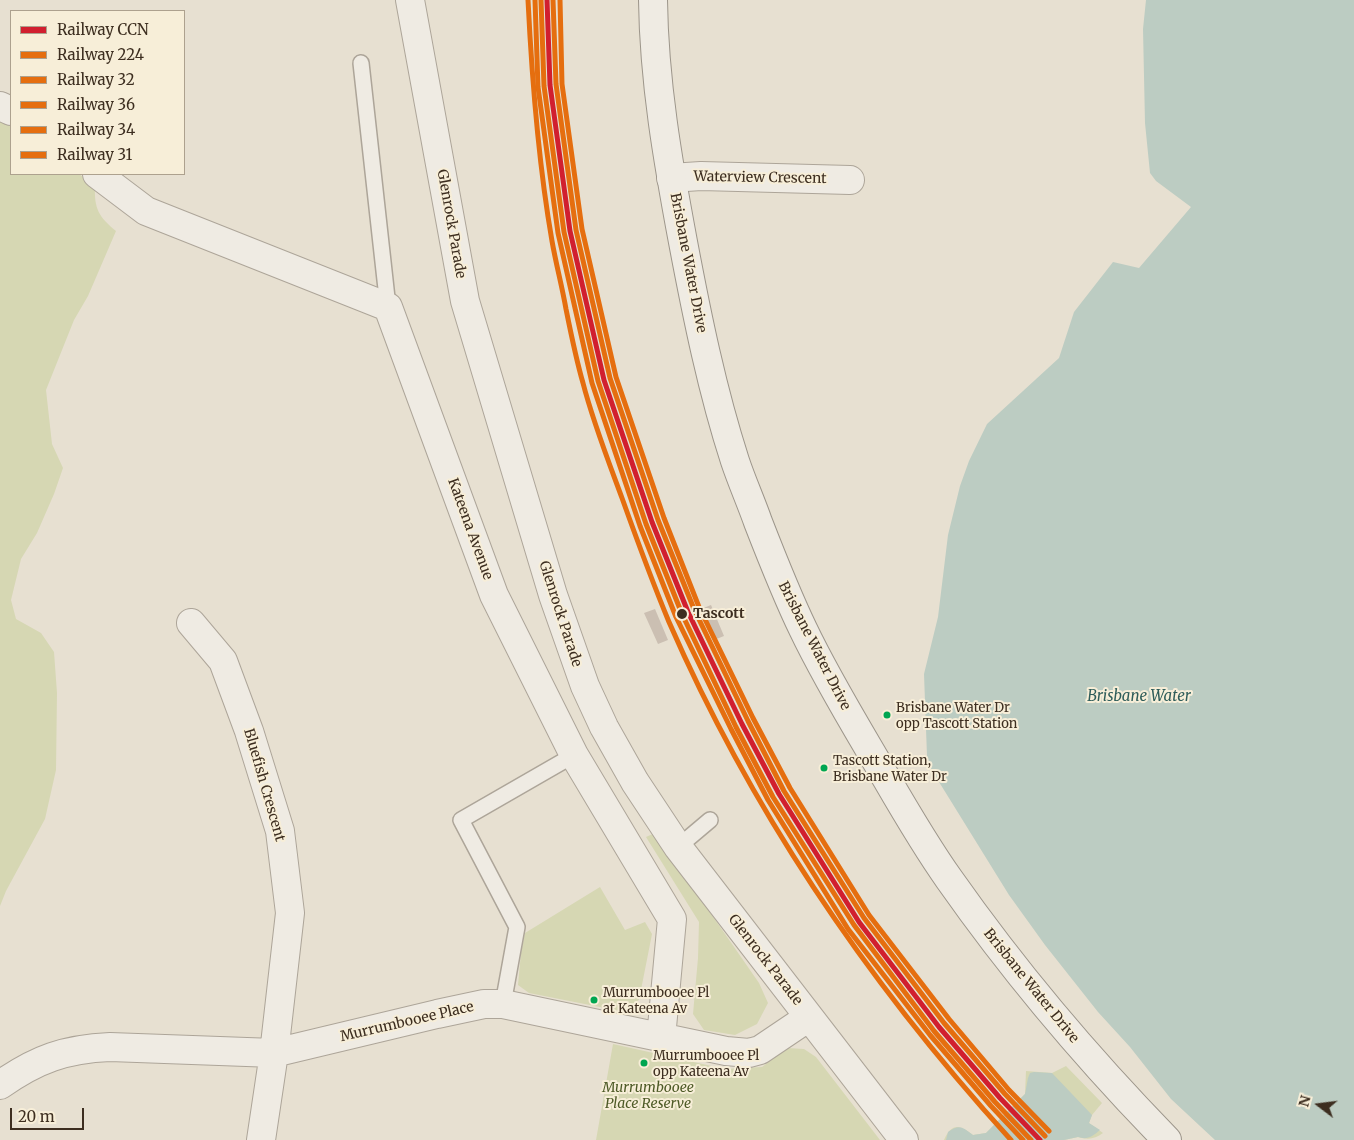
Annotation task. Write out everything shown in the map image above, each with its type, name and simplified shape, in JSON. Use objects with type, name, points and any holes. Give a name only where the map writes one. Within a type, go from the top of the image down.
[{"type":"street","name":"Glenrock Parade","points":[[410,0],[465,301],[553,595],[585,686],[604,727],[635,782],[678,847],[904,1140]]},
{"type":"street","name":"Brisbane Water Drive","points":[[653,0],[658,86],[671,178],[697,312],[716,396],[736,464],[783,585],[804,632],[859,732],[947,876],[1005,956],[1044,1005],[1088,1057],[1168,1140]]},
{"type":"street","points":[[98,175],[146,211],[388,308]]},
{"type":"street","name":"Waterview Crescent","points":[[671,178],[701,176],[850,180]]},
{"type":"street","name":"Kateena Avenue","points":[[388,308],[494,595],[574,755],[672,919],[661,1038]]},
{"type":"street","name":"Bluefish Crescent","points":[[191,623],[223,661],[249,731],[280,831],[290,913],[274,1053],[260,1140]]},
{"type":"street","name":"Murrumbooee Place","points":[[0,1085],[21,1070],[59,1053],[85,1048],[110,1047],[274,1053],[484,1004],[504,1004],[661,1038],[726,1051],[749,1053],[760,1050],[809,1017]]},
{"type":"lane","points":[[361,63],[388,308]]},
{"type":"lane","points":[[504,1004],[517,927],[461,820],[574,755]]},
{"type":"lane","points":[[678,847],[710,820]]},
{"type":"green space","points":[[0,116],[10,123],[10,175],[80,175],[95,186],[95,201],[99,212],[105,221],[116,231],[88,296],[74,320],[46,390],[52,444],[63,468],[37,533],[21,559],[11,600],[16,619],[41,633],[54,652],[57,693],[56,770],[45,819],[6,891],[0,906]]},
{"type":"green space","points":[[655,833],[759,983],[768,1003],[757,1024],[735,1035],[704,1030],[693,1014],[699,922],[646,837]]},
{"type":"green space","points":[[600,887],[625,930],[645,922],[652,934],[639,1000],[620,1011],[529,993],[518,985],[525,933]]},
{"type":"green space","name":"Murrumbooee Place Reserve","points":[[613,1044],[725,1069],[762,1067],[787,1048],[804,1049],[816,1057],[880,1140],[596,1140]]},
{"type":"green space","points":[[1066,1066],[1102,1103],[1092,1115],[1089,1123],[1103,1133],[1100,1135],[1094,1138],[1078,1137],[1064,1140],[944,1140],[950,1130],[957,1127],[973,1135],[986,1133],[1025,1094],[1026,1071],[1052,1073]]},
{"type":"water","name":"Brisbane Water","points":[[1146,0],[1354,0],[1354,1140],[1215,1140],[1171,1099],[1045,945],[1009,895],[931,769],[927,756],[924,674],[938,617],[948,535],[960,486],[969,461],[987,424],[1059,358],[1074,312],[1113,262],[1139,268],[1191,207],[1156,181],[1150,173],[1145,123],[1143,29]]},
{"type":"water","points":[[1030,1073],[1052,1073],[1092,1115],[1089,1123],[1100,1130],[1089,1137],[1064,1140],[946,1140],[948,1132],[958,1127],[973,1135],[986,1133],[1025,1094]]},
{"type":"building","points":[[711,605],[724,636],[714,640],[701,609]]},
{"type":"building","points":[[655,609],[668,640],[658,644],[644,613]]},
{"type":"rail line","name":"31","points":[[528,0],[539,151],[547,211],[578,365],[601,441],[669,622],[702,693],[738,763],[777,830],[819,895],[863,959],[910,1021],[1011,1140]]},
{"type":"rail line","name":"36","points":[[535,0],[538,87],[558,233],[592,383],[640,526],[676,617],[768,800],[848,929],[930,1035],[1023,1140]]},
{"type":"rail line","name":"224","points":[[541,0],[544,86],[564,232],[598,381],[646,524],[682,614],[736,727],[773,797],[854,925],[934,1031],[995,1102],[1031,1140]]},
{"type":"rail line","name":"CCN","points":[[547,0],[550,85],[570,231],[604,380],[652,522],[688,612],[742,724],[779,794],[859,922],[939,1027],[1000,1098],[1040,1140]]},
{"type":"rail line","name":"32","points":[[553,0],[556,84],[576,230],[610,378],[658,520],[694,609],[784,791],[864,918],[944,1023],[1005,1094],[1045,1136]]},
{"type":"rail line","name":"34","points":[[560,0],[562,84],[582,229],[616,377],[664,518],[699,607],[753,718],[790,788],[869,915],[949,1019],[1009,1090],[1049,1131]]},
{"type":"place","name":"Tascott","points":[[682,614]]},
{"type":"place","name":"Brisbane Water Dr opp Tascott Station","points":[[887,715]]},
{"type":"place","name":"Tascott Station, Brisbane Water Dr","points":[[824,768]]},
{"type":"place","name":"Murrumbooee Pl at Kateena Av","points":[[594,1000]]},
{"type":"place","name":"Murrumbooee Pl opp Kateena Av","points":[[644,1063]]}]
